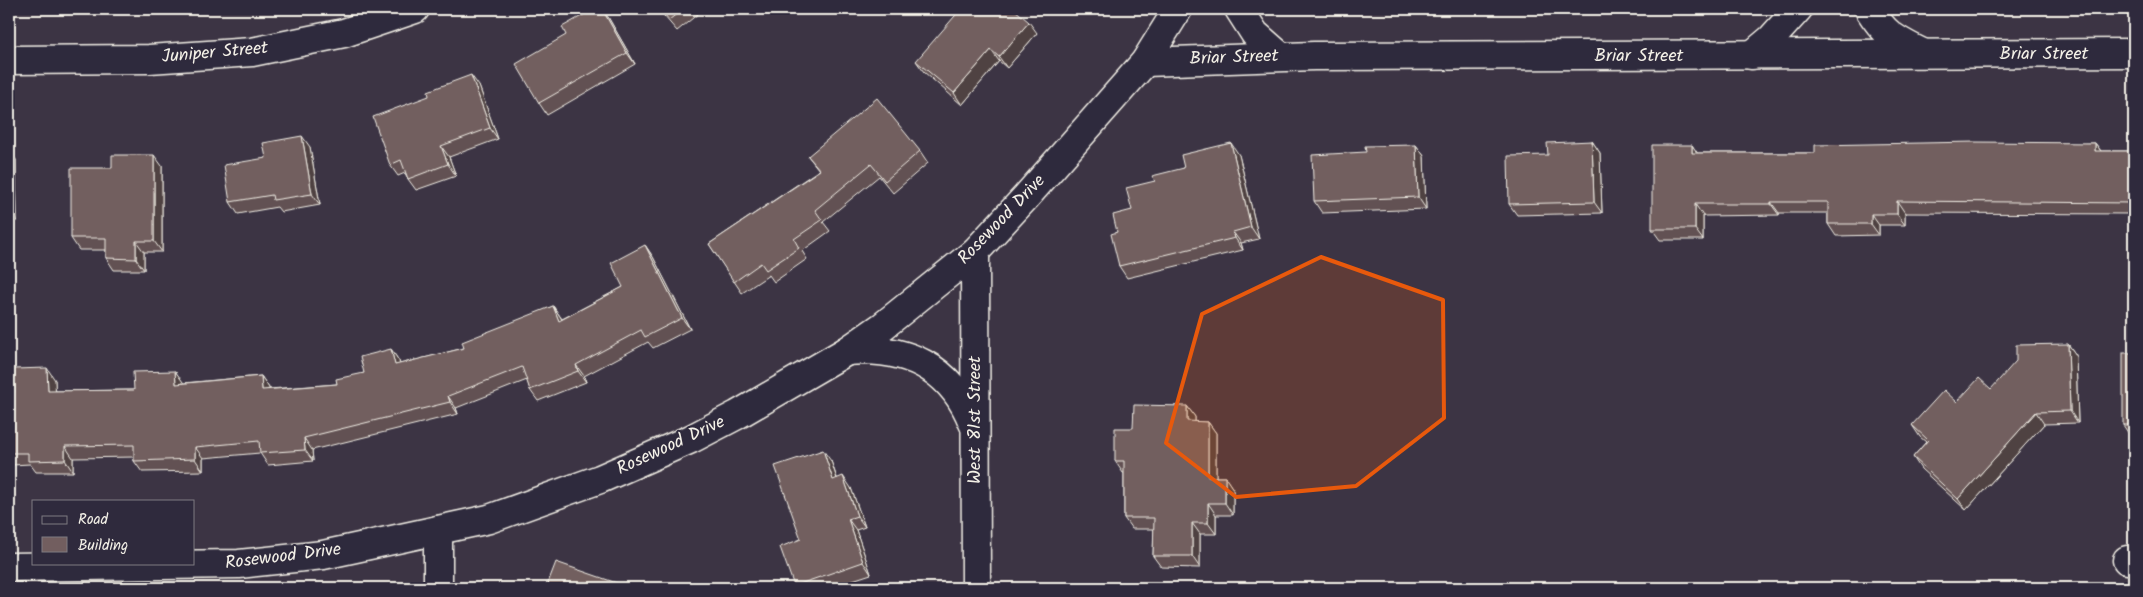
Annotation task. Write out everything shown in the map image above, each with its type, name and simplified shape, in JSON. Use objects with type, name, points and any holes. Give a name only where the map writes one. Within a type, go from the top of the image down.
[{"type":"street","name":"Juniper Street","points":[[9,60],[149,59],[252,52],[344,33],[415,9]]},
{"type":"street","name":"Rosewood Drive","points":[[9,567],[239,564],[323,555],[489,519],[600,479],[691,439],[737,416],[847,351],[883,326],[975,252],[1145,62],[1178,9]]},
{"type":"street","points":[[1239,9],[1255,34],[1280,56]]},
{"type":"street","points":[[1752,55],[1771,39],[1798,9]]},
{"type":"street","points":[[1869,9],[1892,38],[1926,55]]},
{"type":"street","name":"Briar Street","points":[[1145,62],[1280,56],[2134,53]]},
{"type":"street","name":"West 81st Street","points":[[975,252],[976,588]]},
{"type":"street","points":[[847,351],[872,349],[892,352],[915,360],[935,371],[952,385],[965,402],[976,430]]},
{"type":"street","points":[[438,530],[438,588]]},
{"type":"highlighted area","points":[[1321,257],[1443,300],[1444,418],[1356,486],[1236,497],[1166,443],[1202,314]]},
{"type":"building","points":[[594,9],[602,9],[627,53],[539,103],[516,64],[566,35],[562,27]]},
{"type":"building","points":[[660,9],[683,9],[669,20]]},
{"type":"building","points":[[961,9],[1014,9],[1029,22],[999,57],[991,50],[954,93],[916,61]]},
{"type":"building","points":[[471,75],[490,128],[441,146],[448,164],[408,179],[401,160],[390,165],[373,117],[429,96],[428,91]]},
{"type":"building","points":[[877,98],[920,151],[885,181],[871,164],[815,210],[822,220],[794,239],[799,248],[766,270],[761,263],[734,282],[709,244],[820,170],[808,156]]},
{"type":"building","points":[[302,136],[312,194],[273,200],[272,195],[230,202],[224,165],[266,158],[263,143]]},
{"type":"building","points":[[1592,141],[1594,202],[1509,204],[1508,156],[1548,155],[1547,143]]},
{"type":"building","points":[[1975,142],[2095,143],[2095,151],[2134,151],[2134,203],[1897,201],[1897,214],[1871,214],[1871,224],[1828,224],[1828,202],[1695,204],[1695,229],[1652,229],[1652,145],[1692,145],[1692,153],[1815,153],[1815,145]]},
{"type":"building","points":[[1231,143],[1251,227],[1233,232],[1235,238],[1119,266],[1111,234],[1117,232],[1113,215],[1132,210],[1126,188],[1155,181],[1152,176],[1184,168],[1181,155]]},
{"type":"building","points":[[1416,145],[1418,197],[1314,201],[1312,155],[1366,152],[1365,146]]},
{"type":"building","points":[[112,155],[154,155],[154,241],[136,241],[136,259],[106,258],[106,238],[71,238],[71,168],[112,168]]},
{"type":"building","points":[[645,245],[682,318],[645,337],[641,330],[576,365],[578,371],[530,390],[522,367],[448,396],[450,402],[304,438],[305,450],[260,453],[259,441],[195,447],[195,459],[134,461],[134,445],[65,446],[65,460],[28,461],[28,453],[9,453],[9,393],[14,393],[14,369],[47,368],[48,391],[134,390],[133,372],[175,371],[176,384],[261,376],[262,390],[337,384],[336,379],[364,373],[360,357],[391,349],[395,365],[464,348],[462,342],[553,306],[559,321],[623,287],[611,263]]},
{"type":"building","points":[[2068,344],[2070,411],[2036,412],[1958,499],[1913,457],[1928,440],[1912,425],[1944,390],[1957,402],[1979,378],[1991,389],[2016,361],[2016,345]]},
{"type":"building","points":[[2123,353],[2134,353],[2134,425],[2123,425]]},
{"type":"building","points":[[1134,405],[1187,406],[1187,421],[1208,422],[1208,477],[1225,477],[1225,503],[1208,503],[1208,523],[1192,523],[1192,556],[1153,556],[1154,518],[1124,518],[1124,461],[1115,461],[1115,428],[1133,428]]},
{"type":"building","points":[[823,450],[833,480],[843,476],[857,516],[848,519],[863,562],[794,586],[780,547],[801,539],[775,466]]},
{"type":"building","points":[[556,562],[631,588],[546,588]]}]
